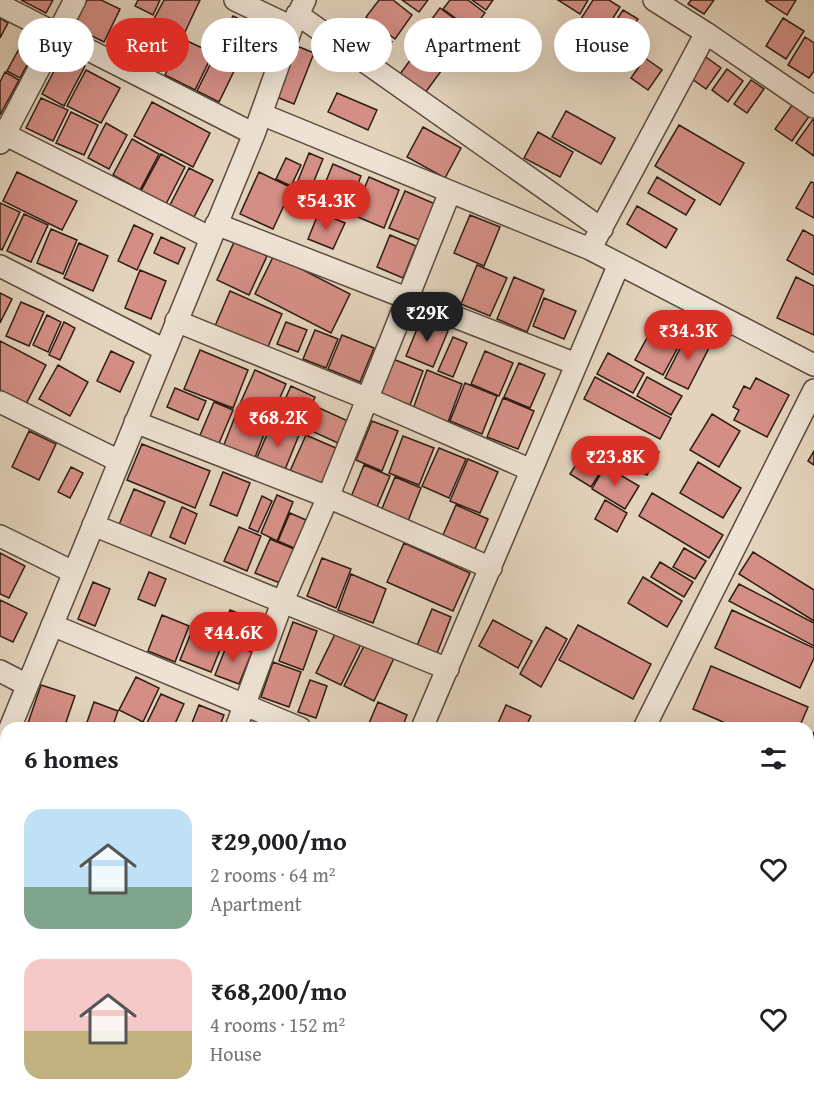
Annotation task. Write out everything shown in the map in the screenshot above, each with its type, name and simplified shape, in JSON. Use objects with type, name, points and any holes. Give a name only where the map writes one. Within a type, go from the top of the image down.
[{"type":"street","points":[[66,18],[75,0]]},
{"type":"street","points":[[236,0],[298,13],[602,229]]},
{"type":"street","points":[[654,0],[814,107]]},
{"type":"street","points":[[0,5],[27,18]]},
{"type":"street","points":[[16,722],[27,686],[257,124],[298,13]]},
{"type":"street","points":[[590,249],[705,33]]},
{"type":"street","points":[[94,49],[257,124],[450,192],[590,249],[814,364]]},
{"type":"street","points":[[37,72],[2,136],[213,231],[409,298],[576,364]]},
{"type":"street","points":[[238,722],[282,603],[328,497],[450,192]]},
{"type":"street","points":[[425,722],[619,264]]},
{"type":"street","points":[[0,266],[165,350]]},
{"type":"street","points":[[176,321],[368,399],[531,470]]},
{"type":"street","points":[[647,722],[814,390]]},
{"type":"street","points":[[0,402],[119,461]]},
{"type":"street","points":[[135,422],[328,497],[491,568]]},
{"type":"street","points":[[93,525],[448,669]]},
{"type":"street","points":[[0,536],[74,572]]},
{"type":"street","points":[[52,626],[286,722]]},
{"type":"street","points":[[0,671],[27,686]]},
{"type":"building","points":[[21,0],[53,0],[46,13]]},
{"type":"building","points":[[87,0],[101,0],[120,9],[116,18],[106,18],[104,42],[94,37],[94,18],[78,18]]},
{"type":"building","points":[[138,0],[160,0],[153,15],[135,6]]},
{"type":"building","points":[[164,0],[200,0],[189,23],[189,18],[155,18]]},
{"type":"building","points":[[379,0],[393,0],[412,15],[410,18],[404,18],[404,26],[395,39],[392,37],[392,18],[366,17]]},
{"type":"building","points":[[402,0],[428,0],[419,12]]},
{"type":"building","points":[[450,0],[468,0],[485,13],[481,18],[455,18],[443,9]]},
{"type":"building","points":[[472,0],[493,0],[486,10]]},
{"type":"building","points":[[558,0],[588,0],[580,14]]},
{"type":"building","points":[[593,0],[609,0],[620,7],[613,18],[582,18]]},
{"type":"building","points":[[691,0],[714,0],[704,14],[688,4]]},
{"type":"building","points":[[766,0],[796,0],[787,15]]},
{"type":"building","points":[[440,8],[453,18],[432,18]]},
{"type":"building","points":[[623,10],[636,18],[618,18]]},
{"type":"building","points":[[0,18],[8,23],[0,38]]},
{"type":"building","points":[[783,18],[804,31],[786,59],[766,46]]},
{"type":"building","points":[[805,37],[814,43],[814,71],[809,78],[788,65]]},
{"type":"building","points":[[189,42],[201,47],[201,72],[204,72],[195,90],[165,75],[166,72],[189,72]]},
{"type":"building","points":[[299,47],[311,52],[311,61],[294,104],[272,95],[281,72],[299,72]]},
{"type":"building","points":[[18,51],[18,72],[23,72],[20,78],[7,71]]},
{"type":"building","points":[[703,55],[721,68],[706,89],[688,76]]},
{"type":"building","points":[[650,62],[662,70],[648,90],[631,78],[635,72],[650,72]]},
{"type":"building","points":[[404,68],[404,72],[440,72],[425,93],[400,74]]},
{"type":"building","points":[[727,69],[743,81],[728,102],[712,90]]},
{"type":"building","points":[[5,72],[19,80],[0,115],[0,82]]},
{"type":"building","points":[[54,72],[82,72],[64,106],[42,94]]},
{"type":"building","points":[[85,72],[90,72],[120,88],[101,123],[67,106]]},
{"type":"building","points":[[206,72],[234,72],[219,102],[197,91]]},
{"type":"building","points":[[751,80],[764,89],[747,113],[734,104]]},
{"type":"building","points":[[337,93],[377,110],[368,130],[328,112]]},
{"type":"building","points":[[41,98],[68,110],[53,141],[26,128]]},
{"type":"building","points":[[795,101],[812,112],[792,141],[775,129]]},
{"type":"building","points":[[152,102],[210,133],[193,167],[134,136]]},
{"type":"building","points":[[566,111],[615,138],[601,164],[552,137]]},
{"type":"building","points":[[71,112],[98,125],[84,155],[56,143]]},
{"type":"building","points":[[814,118],[814,156],[796,143]]},
{"type":"building","points":[[106,123],[127,135],[109,169],[88,158]]},
{"type":"building","points":[[679,125],[744,163],[720,205],[655,166]]},
{"type":"building","points":[[423,127],[461,148],[445,178],[407,157]]},
{"type":"building","points":[[538,132],[573,152],[560,177],[524,158]]},
{"type":"building","points":[[132,139],[159,154],[140,190],[113,175]]},
{"type":"building","points":[[309,153],[323,159],[309,193],[295,188]]},
{"type":"building","points":[[161,154],[185,167],[166,204],[141,191]]},
{"type":"building","points":[[286,158],[301,165],[291,186],[276,179]]},
{"type":"building","points":[[333,164],[361,176],[346,215],[317,203]]},
{"type":"building","points":[[189,168],[213,180],[194,217],[170,205]]},
{"type":"building","points":[[17,172],[77,201],[62,230],[3,201]]},
{"type":"building","points":[[259,172],[292,188],[273,229],[240,214]]},
{"type":"building","points":[[369,177],[399,190],[384,228],[353,215]]},
{"type":"building","points":[[657,177],[695,200],[686,215],[648,193]]},
{"type":"building","points":[[811,182],[814,183],[814,218],[796,208]]},
{"type":"building","points":[[405,191],[435,204],[420,240],[389,228]]},
{"type":"building","points":[[0,203],[20,212],[2,250],[0,249]]},
{"type":"building","points":[[637,206],[677,229],[666,248],[627,224]]},
{"type":"building","points":[[319,212],[345,223],[333,249],[308,239]]},
{"type":"building","points":[[24,214],[48,225],[31,262],[7,251]]},
{"type":"building","points":[[470,215],[500,227],[484,266],[454,253]]},
{"type":"building","points":[[134,225],[153,234],[137,270],[118,261]]},
{"type":"building","points":[[51,229],[77,240],[63,274],[37,263]]},
{"type":"building","points":[[803,230],[814,236],[814,275],[787,260]]},
{"type":"building","points":[[390,235],[416,246],[403,278],[377,267]]},
{"type":"building","points":[[161,237],[185,248],[178,264],[154,253]]},
{"type":"building","points":[[235,240],[267,256],[249,295],[217,280]]},
{"type":"building","points":[[79,243],[108,256],[93,291],[64,278]]},
{"type":"building","points":[[274,255],[350,294],[331,333],[255,294]]},
{"type":"building","points":[[477,265],[507,278],[490,316],[461,304]]},
{"type":"building","points":[[140,270],[166,281],[151,319],[125,308]]},
{"type":"building","points":[[514,277],[544,290],[527,332],[497,319]]},
{"type":"building","points":[[796,277],[814,286],[814,335],[777,318]]},
{"type":"building","points":[[230,291],[282,314],[267,349],[215,326]]},
{"type":"building","points":[[0,293],[12,299],[0,323]]},
{"type":"building","points":[[544,298],[576,311],[564,339],[533,326]]},
{"type":"building","points":[[21,302],[44,312],[29,346],[6,336]]},
{"type":"building","points":[[661,312],[689,327],[663,375],[635,360]]},
{"type":"building","points":[[47,315],[61,322],[48,352],[33,345]]},
{"type":"building","points":[[421,319],[448,331],[433,367],[406,356]]},
{"type":"building","points":[[64,322],[75,328],[60,360],[49,355]]},
{"type":"building","points":[[286,322],[307,330],[298,352],[277,344]]},
{"type":"building","points":[[315,330],[338,339],[326,368],[303,359]]},
{"type":"building","points":[[688,333],[711,344],[688,389],[665,378]]},
{"type":"building","points":[[342,335],[374,348],[360,382],[328,369]]},
{"type":"building","points":[[453,337],[467,343],[453,377],[438,371]]},
{"type":"building","points":[[0,341],[46,365],[26,404],[0,390]]},
{"type":"building","points":[[200,350],[248,370],[233,408],[184,389]]},
{"type":"building","points":[[111,351],[134,362],[120,392],[97,381]]},
{"type":"building","points":[[485,351],[513,363],[499,396],[471,384]]},
{"type":"building","points":[[608,353],[644,373],[633,393],[597,374]]},
{"type":"building","points":[[393,359],[423,371],[410,405],[379,393]]},
{"type":"building","points":[[519,363],[545,374],[530,408],[504,397]]},
{"type":"building","points":[[58,365],[88,382],[70,416],[39,399]]},
{"type":"building","points":[[255,370],[286,384],[270,420],[239,406]]},
{"type":"building","points":[[427,370],[462,384],[448,422],[413,409]]},
{"type":"building","points":[[595,377],[671,418],[660,439],[584,399]]},
{"type":"building","points":[[647,377],[682,396],[671,415],[637,396]]},
{"type":"building","points":[[756,378],[789,395],[767,437],[734,420],[739,410],[733,407],[744,386],[750,389]]},
{"type":"building","points":[[465,383],[497,396],[482,434],[450,421]]},
{"type":"building","points":[[291,386],[315,397],[300,431],[276,420]]},
{"type":"building","points":[[175,388],[206,401],[198,420],[167,407]]},
{"type":"building","points":[[503,398],[534,411],[518,449],[487,437]]},
{"type":"building","points":[[214,402],[233,410],[217,448],[198,440]]},
{"type":"building","points":[[317,407],[348,421],[338,443],[307,429]]},
{"type":"building","points":[[238,409],[269,422],[254,460],[223,447]]},
{"type":"building","points":[[712,414],[740,431],[719,467],[690,450]]},
{"type":"building","points":[[372,421],[398,431],[382,471],[356,460]]},
{"type":"building","points":[[272,423],[299,435],[284,472],[256,460]]},
{"type":"building","points":[[29,431],[56,444],[39,480],[12,467]]},
{"type":"building","points":[[306,435],[338,449],[322,485],[290,471]]},
{"type":"building","points":[[403,436],[434,448],[419,485],[389,473]]},
{"type":"building","points":[[632,437],[659,452],[647,475],[619,461]]},
{"type":"building","points":[[142,444],[210,471],[195,508],[127,480]]},
{"type":"building","points":[[439,448],[466,459],[449,498],[422,486]]},
{"type":"building","points":[[814,451],[814,465],[808,461]]},
{"type":"building","points":[[582,455],[603,468],[591,487],[570,474]]},
{"type":"building","points":[[468,459],[498,472],[480,513],[450,501]]},
{"type":"building","points":[[698,462],[741,488],[723,518],[680,493]]},
{"type":"building","points":[[364,465],[390,476],[377,507],[351,497]]},
{"type":"building","points":[[605,466],[639,486],[625,509],[592,489]]},
{"type":"building","points":[[71,467],[83,473],[70,498],[58,492]]},
{"type":"building","points":[[223,472],[250,483],[237,516],[210,505]]},
{"type":"building","points":[[395,477],[421,488],[408,521],[381,511]]},
{"type":"building","points":[[134,489],[165,502],[149,540],[118,527]]},
{"type":"building","points":[[652,493],[723,535],[709,558],[639,516]]},
{"type":"building","points":[[277,495],[293,502],[277,541],[261,533]]},
{"type":"building","points":[[262,496],[272,501],[258,532],[249,528]]},
{"type":"building","points":[[605,500],[627,513],[617,532],[595,519]]},
{"type":"building","points":[[456,505],[488,519],[475,549],[443,535]]},
{"type":"building","points":[[182,507],[197,514],[185,544],[170,537]]},
{"type":"building","points":[[290,513],[306,520],[294,548],[278,541]]},
{"type":"building","points":[[239,527],[261,536],[247,571],[224,561]]},
{"type":"building","points":[[270,539],[294,549],[280,583],[255,573]]},
{"type":"building","points":[[404,543],[470,573],[453,611],[387,582]]},
{"type":"building","points":[[684,548],[706,561],[695,579],[673,567]]},
{"type":"building","points":[[753,552],[814,590],[814,621],[739,574]]},
{"type":"building","points":[[0,553],[25,566],[9,598],[0,594]]},
{"type":"building","points":[[322,558],[351,569],[336,608],[307,596]]},
{"type":"building","points":[[660,562],[693,582],[684,597],[651,577]]},
{"type":"building","points":[[149,572],[166,579],[155,606],[138,599]]},
{"type":"building","points":[[351,574],[386,589],[373,623],[338,610]]},
{"type":"building","points":[[643,577],[682,601],[667,627],[628,603]]},
{"type":"building","points":[[93,582],[110,589],[95,626],[78,619]]},
{"type":"building","points":[[739,584],[814,623],[814,646],[729,601]]},
{"type":"building","points":[[0,600],[27,613],[13,642],[0,636]]},
{"type":"building","points":[[432,609],[451,617],[436,656],[416,648]]},
{"type":"building","points":[[230,610],[265,624],[256,645],[222,631]]},
{"type":"building","points":[[732,610],[814,648],[814,658],[800,688],[715,648]]},
{"type":"building","points":[[162,615],[189,626],[175,662],[148,651]]},
{"type":"building","points":[[493,620],[532,641],[518,668],[479,646]]},
{"type":"building","points":[[293,622],[317,631],[303,670],[279,661]]},
{"type":"building","points":[[578,625],[651,664],[633,699],[559,660]]},
{"type":"building","points":[[546,627],[567,639],[541,687],[520,674]]},
{"type":"building","points":[[193,628],[224,640],[211,672],[180,660]]},
{"type":"building","points":[[338,628],[363,640],[341,685],[316,673]]},
{"type":"building","points":[[228,642],[252,652],[239,684],[215,675]]},
{"type":"building","points":[[365,644],[394,658],[374,701],[344,686]]},
{"type":"building","points":[[273,662],[301,672],[289,707],[261,697]]},
{"type":"building","points":[[711,666],[808,707],[802,722],[723,722],[693,709]]},
{"type":"building","points":[[136,677],[159,688],[143,722],[119,710]]},
{"type":"building","points":[[310,680],[327,686],[316,718],[298,712]]},
{"type":"building","points":[[41,685],[75,696],[66,722],[28,722]]},
{"type":"building","points":[[161,694],[184,704],[176,722],[147,722]]},
{"type":"building","points":[[94,702],[118,711],[114,722],[87,722]]},
{"type":"building","points":[[378,702],[407,715],[404,722],[370,722]]},
{"type":"building","points":[[199,705],[224,715],[221,722],[192,722]]},
{"type":"building","points":[[506,705],[531,716],[528,722],[499,722]]}]
